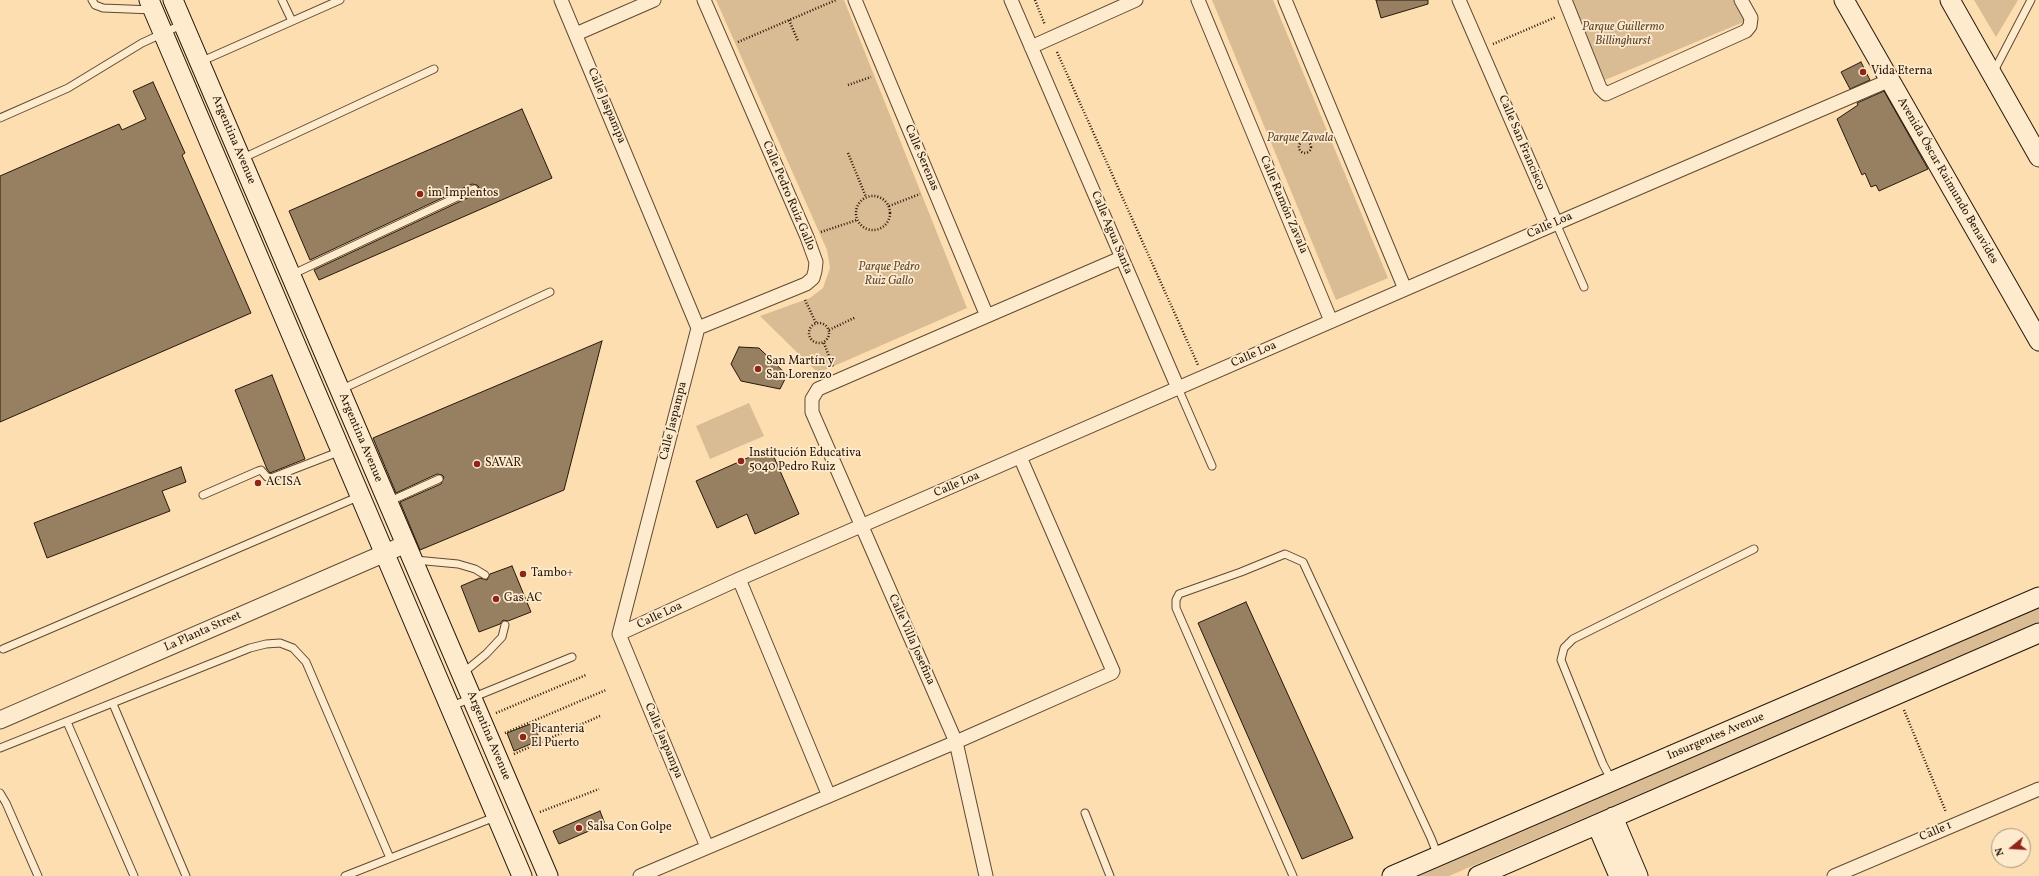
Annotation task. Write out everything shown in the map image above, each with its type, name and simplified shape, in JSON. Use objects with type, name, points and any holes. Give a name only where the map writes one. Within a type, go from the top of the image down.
[{"type":"main road","name":"Argentina Avenue","points":[[173,0],[548,876]]},
{"type":"main road","name":"Avenida Óscar Raimundo Benavides","points":[[1844,0],[2039,341]]},
{"type":"main road","points":[[1950,0],[2039,157]]},
{"type":"main road","name":"Argentina Avenue","points":[[151,5],[522,876]]},
{"type":"main road","name":"Insurgentes Avenue","points":[[1392,876],[2039,597]]},
{"type":"main road","points":[[1478,876],[2039,633]]},
{"type":"main road","points":[[1605,821],[1619,876]]},
{"type":"main road","points":[[1605,821],[1638,876]]},
{"type":"street","name":"Calle Jaspampa","points":[[561,0],[698,328],[619,634],[707,847]]},
{"type":"street","points":[[576,34],[654,0]]},
{"type":"street","name":"Calle Pedro Ruiz Gallo","points":[[698,328],[800,287],[810,281],[815,271],[816,262],[807,237],[704,0]]},
{"type":"street","name":"Calle Serenas","points":[[855,0],[987,316]]},
{"type":"street","name":"Calle Agua Santa","points":[[1011,0],[1178,388]]},
{"type":"street","points":[[1031,47],[1050,37],[1136,0]]},
{"type":"street","name":"Calle Ramón Zavala","points":[[1198,0],[1331,321]]},
{"type":"street","points":[[1285,0],[1405,289]]},
{"type":"street","name":"Calle San Francisco","points":[[1459,0],[1556,223]]},
{"type":"street","points":[[1567,6],[1600,88],[1606,94],[1746,31],[1750,26],[1751,18],[1741,0]]},
{"type":"street","name":"Calle Loa","points":[[619,634],[739,579],[1556,223],[1890,80]]},
{"type":"street","points":[[838,380],[1121,258]]},
{"type":"street","name":"Calle Villa Josefina","points":[[838,380],[818,389],[812,400],[812,412],[956,742],[986,876]]},
{"type":"street","points":[[640,876],[956,742],[1112,673],[1113,670],[1020,457]]},
{"type":"street","name":"La Planta Street","points":[[0,720],[385,553],[409,552]]},
{"type":"street","points":[[739,579],[829,796]]},
{"type":"street","name":"Calle 1","points":[[1834,876],[2039,789]]},
{"type":"lane","points":[[92,0],[95,5],[103,8],[151,5]]},
{"type":"lane","points":[[282,0],[292,22]]},
{"type":"lane","points":[[200,62],[340,0]]},
{"type":"lane","points":[[1992,73],[2031,0]]},
{"type":"lane","points":[[0,118],[68,88],[142,43],[183,24]]},
{"type":"lane","points":[[241,159],[434,69]]},
{"type":"lane","points":[[290,275],[474,189]]},
{"type":"lane","name":"Calle San Francisco","points":[[1556,223],[1584,287]]},
{"type":"lane","points":[[340,390],[550,292]]},
{"type":"lane","name":"Calle Agua Santa","points":[[1178,388],[1212,466]]},
{"type":"lane","points":[[203,495],[261,470],[267,477],[272,478],[341,450]]},
{"type":"lane","points":[[388,502],[439,479]]},
{"type":"lane","points":[[3,649],[361,496]]},
{"type":"lane","points":[[1612,781],[1562,660],[1564,648],[1573,639],[1754,549]]},
{"type":"lane","points":[[409,552],[475,569],[485,575]]},
{"type":"lane","points":[[1293,876],[1176,608],[1176,600],[1179,594],[1241,572],[1285,554],[1303,562],[1432,838],[1438,856]]},
{"type":"lane","points":[[461,675],[486,654],[502,637],[505,625]]},
{"type":"lane","points":[[0,748],[250,648],[266,644],[280,643],[293,648],[306,662],[390,858]]},
{"type":"lane","points":[[450,707],[572,657]]},
{"type":"lane","points":[[113,704],[186,876]]},
{"type":"lane","points":[[67,722],[134,876]]},
{"type":"lane","points":[[0,793],[6,803],[38,876]]},
{"type":"lane","points":[[1085,812],[1110,876]]},
{"type":"lane","points":[[345,876],[497,817]]},
{"type":"path","points":[[725,48],[836,0]]},
{"type":"path","points":[[1034,0],[1203,377]]},
{"type":"path","points":[[1497,43],[1567,6]]},
{"type":"path","points":[[789,20],[798,41]]},
{"type":"path","points":[[848,85],[885,72]]},
{"type":"path","points":[[1305,140],[1311,144],[1311,150],[1308,153],[1301,152],[1299,149],[1298,145],[1301,141],[1305,140]]},
{"type":"path","points":[[848,153],[866,196]]},
{"type":"path","points":[[889,206],[934,188]]},
{"type":"path","points":[[866,196],[876,196],[886,201],[889,206],[889,218],[882,227],[877,230],[865,228],[857,220],[857,204],[866,196]]},
{"type":"path","points":[[807,237],[857,220]]},
{"type":"path","points":[[800,287],[816,323]]},
{"type":"path","points":[[829,330],[856,317]]},
{"type":"path","points":[[816,323],[826,325],[829,330],[828,338],[824,343],[817,344],[810,337],[811,327],[816,323]]},
{"type":"path","points":[[824,343],[838,380]]},
{"type":"path","points":[[481,719],[586,675]]},
{"type":"path","points":[[489,739],[606,690]]},
{"type":"path","points":[[1898,694],[1952,826]]},
{"type":"path","points":[[498,761],[600,716]]},
{"type":"path","points":[[523,819],[599,789]]},
{"type":"green space","name":"Parque Pedro Ruiz Gallo","points":[[716,0],[844,0],[967,308],[818,373],[760,316],[810,298],[823,288],[830,268],[827,250]]},
{"type":"green space","name":"Parque Zavala","points":[[1212,0],[1273,0],[1388,278],[1336,300]]},
{"type":"green space","name":"Parque Guillermo Billinghurst","points":[[1570,0],[1734,0],[1746,21],[1605,80]]},
{"type":"green space","points":[[1974,0],[2018,0],[1996,37]]},
{"type":"green space","points":[[749,403],[764,436],[710,459],[696,426]]},
{"type":"green space","points":[[2039,607],[2039,623],[1449,876],[1415,876]]},
{"type":"building","points":[[1376,0],[1428,0],[1428,4],[1381,18]]},
{"type":"building","points":[[1861,62],[1870,80],[1850,89],[1841,72]]},
{"type":"building","points":[[153,82],[185,153],[182,155],[251,313],[0,422],[0,176],[119,124],[122,130],[146,119],[133,91]]},
{"type":"building","points":[[1884,91],[1928,169],[1879,191],[1876,185],[1871,187],[1865,173],[1862,175],[1837,119],[1858,105],[1857,103]]},
{"type":"building","name":"im Implentos","points":[[522,109],[552,178],[319,280],[314,270],[476,194],[479,187],[472,184],[310,260],[289,211]]},
{"type":"building","name":"SAVAR","points":[[602,341],[564,490],[420,550],[400,502],[441,484],[444,477],[437,474],[396,493],[373,438]]},
{"type":"building","name":"San Martín y San Lorenzo","points":[[739,347],[759,348],[787,375],[780,389],[741,381],[731,364]]},
{"type":"building","points":[[272,375],[305,459],[270,473],[267,469],[235,390]]},
{"type":"building","points":[[770,448],[799,514],[755,534],[747,514],[717,528],[696,481]]},
{"type":"building","points":[[181,467],[186,482],[162,491],[170,511],[47,558],[34,523]]},
{"type":"building","name":"Gas AC","points":[[512,566],[531,612],[508,621],[503,620],[500,624],[479,632],[461,586],[480,578],[487,580],[490,574]]},
{"type":"building","points":[[1246,602],[1353,838],[1302,859],[1198,623]]},
{"type":"building","name":"Picanteria El Puerto","points":[[533,723],[540,740],[514,751],[507,733]]},
{"type":"building","name":"Salsa Con Golpe","points":[[600,811],[605,824],[559,844],[553,831]]},
{"type":"place","name":"Vida Eterna","points":[[1863,72]]},
{"type":"place","name":"im Implentos","points":[[420,194]]},
{"type":"place","name":"San Martín y San Lorenzo","points":[[758,369]]},
{"type":"place","name":"Institución Educativa 5040 Pedro Ruiz","points":[[741,461]]},
{"type":"place","name":"SAVAR","points":[[477,464]]},
{"type":"place","name":"ACISA","points":[[258,483]]},
{"type":"place","name":"Tambo+","points":[[523,574]]},
{"type":"place","name":"Gas AC","points":[[496,599]]},
{"type":"place","name":"Picanteria El Puerto","points":[[523,737]]},
{"type":"place","name":"Salsa Con Golpe","points":[[579,828]]}]
